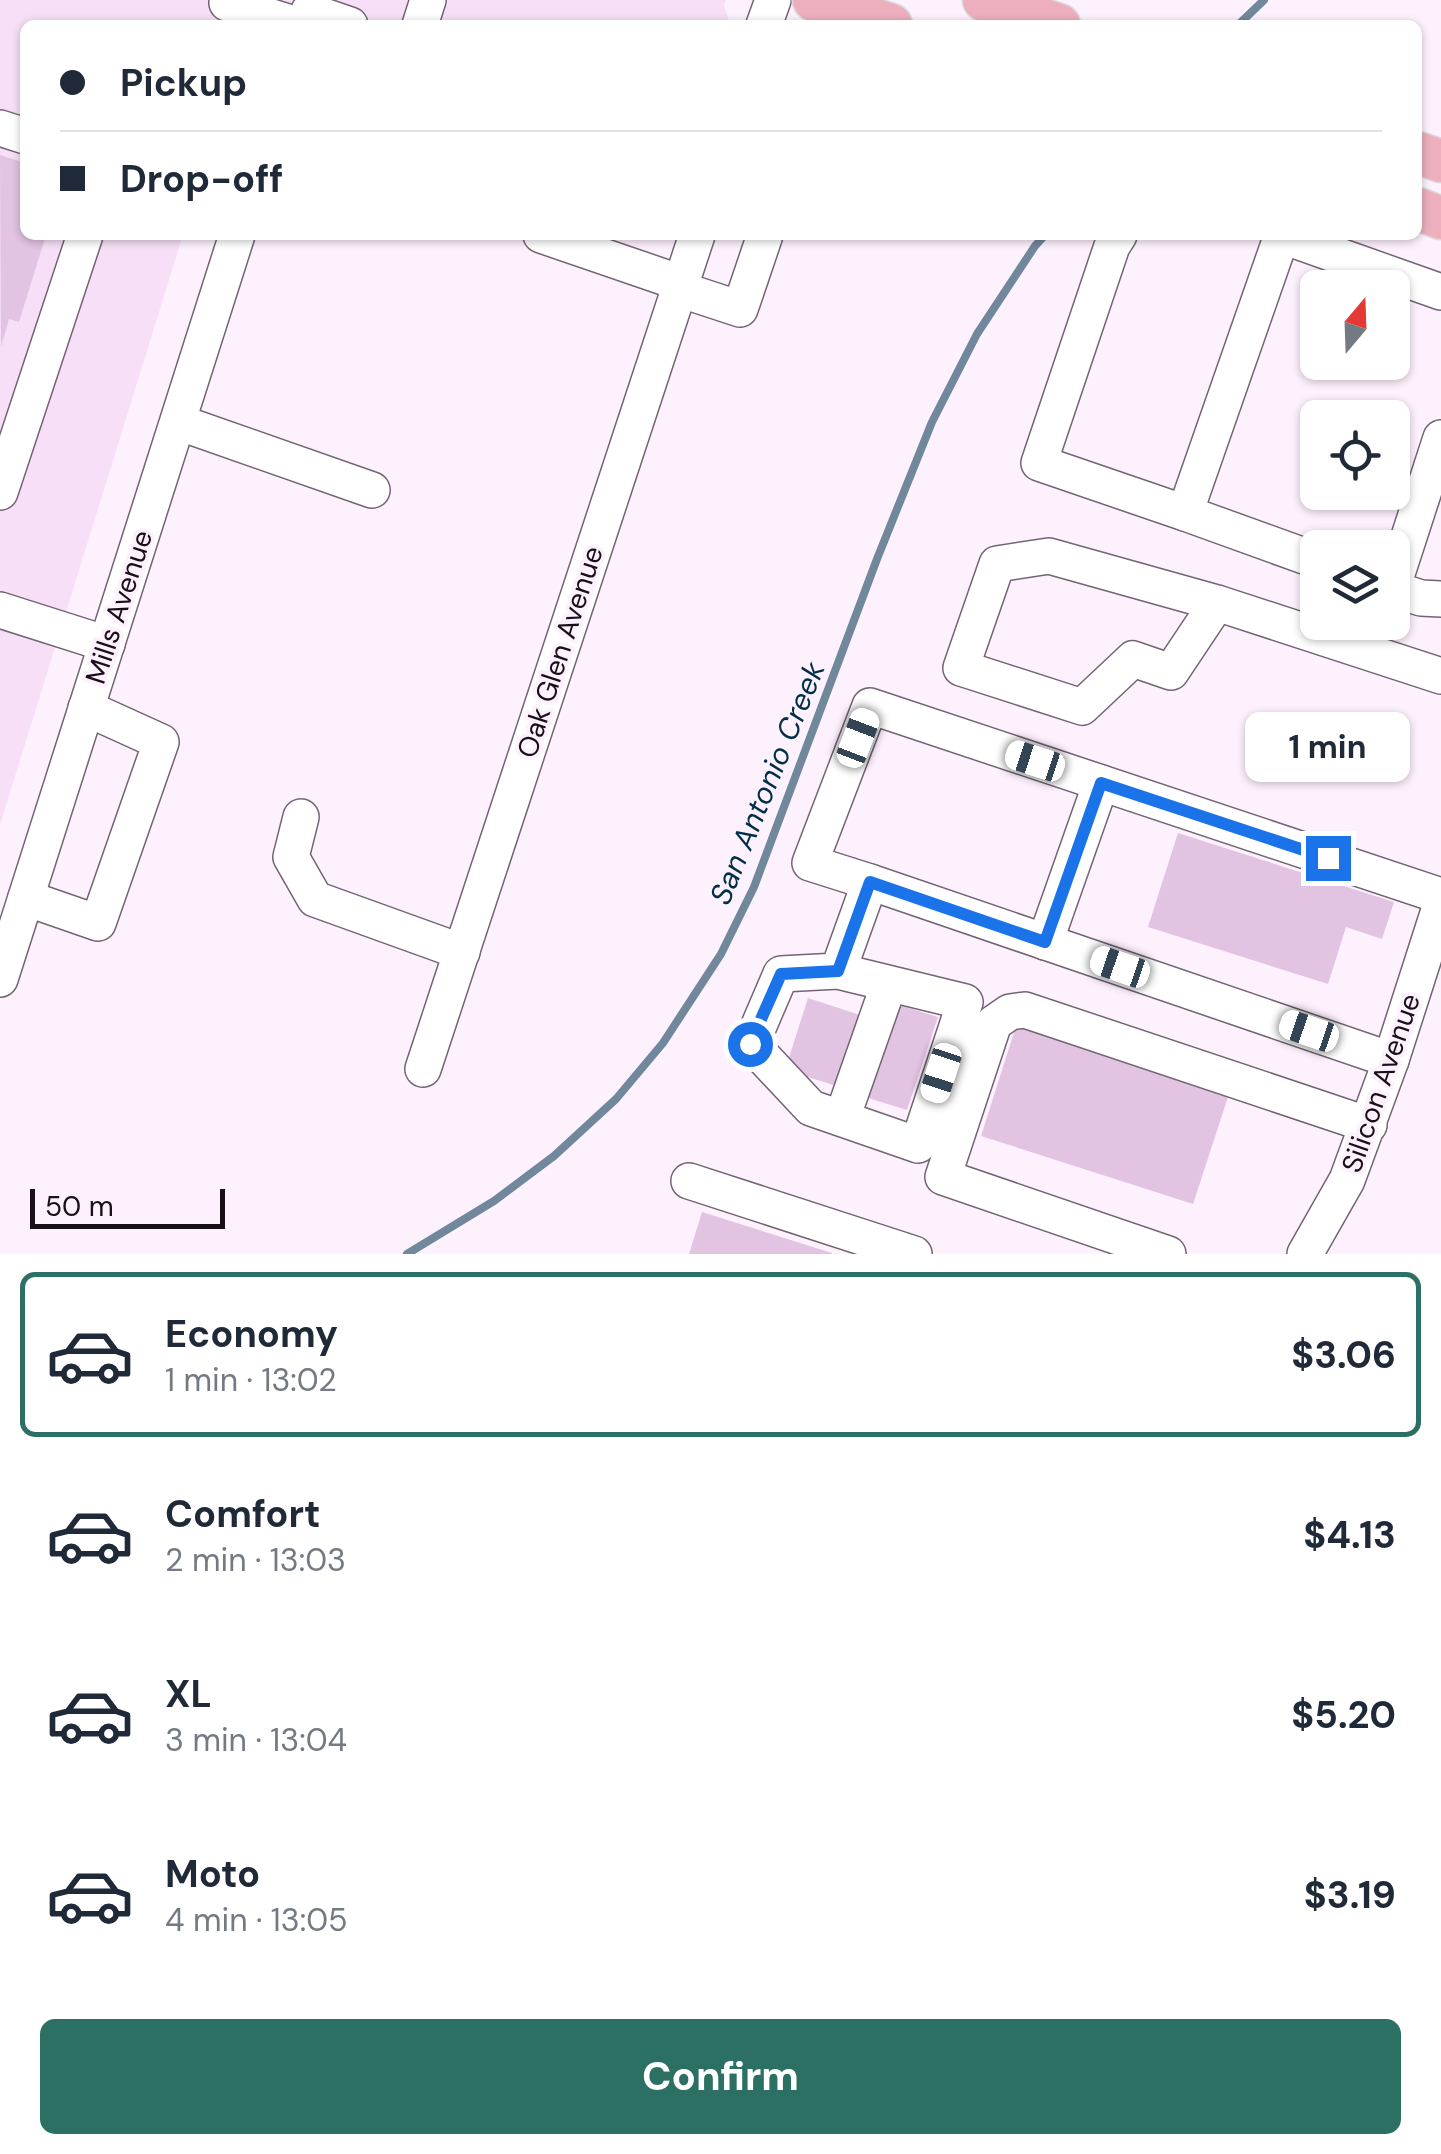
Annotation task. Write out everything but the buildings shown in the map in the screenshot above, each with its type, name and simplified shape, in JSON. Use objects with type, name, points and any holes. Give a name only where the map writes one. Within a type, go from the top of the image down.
[{"type":"main road","points":[[814,0],[868,20]]},
{"type":"main road","points":[[984,0],[1045,14]]},
{"type":"street","points":[[225,9],[306,15]]},
{"type":"street","points":[[0,492],[83,240]]},
{"type":"street","name":"Mills Avenue","points":[[0,979],[7,934],[26,898],[236,240]]},
{"type":"street","points":[[554,240],[740,309],[762,240]]},
{"type":"street","name":"Oak Glen Avenue","points":[[423,1069],[694,240]]},
{"type":"street","points":[[1116,240],[1039,463],[1300,554]]},
{"type":"street","points":[[1185,512],[1279,240]]},
{"type":"street","points":[[1295,240],[1441,292]]},
{"type":"street","points":[[178,422],[372,490]]},
{"type":"street","points":[[1410,539],[1438,457]]},
{"type":"street","points":[[1217,603],[1171,672],[1133,659],[1082,708],[962,668],[997,564],[1049,556],[1217,603],[1441,676]]},
{"type":"street","points":[[1410,594],[1441,599]]},
{"type":"street","points":[[0,610],[107,644]]},
{"type":"street","points":[[1391,1060],[810,863],[870,706],[1441,896]]},
{"type":"street","points":[[26,898],[98,923],[161,742],[86,708]]},
{"type":"street","points":[[1045,942],[1101,783]]},
{"type":"street","points":[[301,817],[291,857],[315,899],[462,952]]},
{"type":"street","points":[[838,971],[870,882]]},
{"type":"street","name":"Silicon Avenue","points":[[1304,1254],[1347,1180],[1369,1125],[1441,904]]},
{"type":"street","points":[[838,971],[889,984],[964,1002],[918,1144],[811,1108],[750,1044],[781,974],[838,971]]},
{"type":"street","points":[[842,1118],[889,984]]},
{"type":"street","points":[[1168,1254],[943,1176],[994,1023],[1010,1012],[1025,1010],[1369,1125]]},
{"type":"street","points":[[688,1181],[914,1254]]},
{"type":"shaded area","points":[[0,0],[726,0],[729,20],[20,20],[20,240],[181,240],[0,825]]},
{"type":"waterway","name":"San Antonio Creek","points":[[1243,20],[1264,0]]},
{"type":"waterway","name":"San Antonio Creek","points":[[407,1254],[494,1201],[554,1156],[616,1099],[663,1043],[721,954],[754,887],[932,422],[977,334],[1040,240]]},
{"type":"route","points":[[750,1044],[781,974],[838,971],[870,882],[1045,942],[1101,783],[1328,858]]}]
